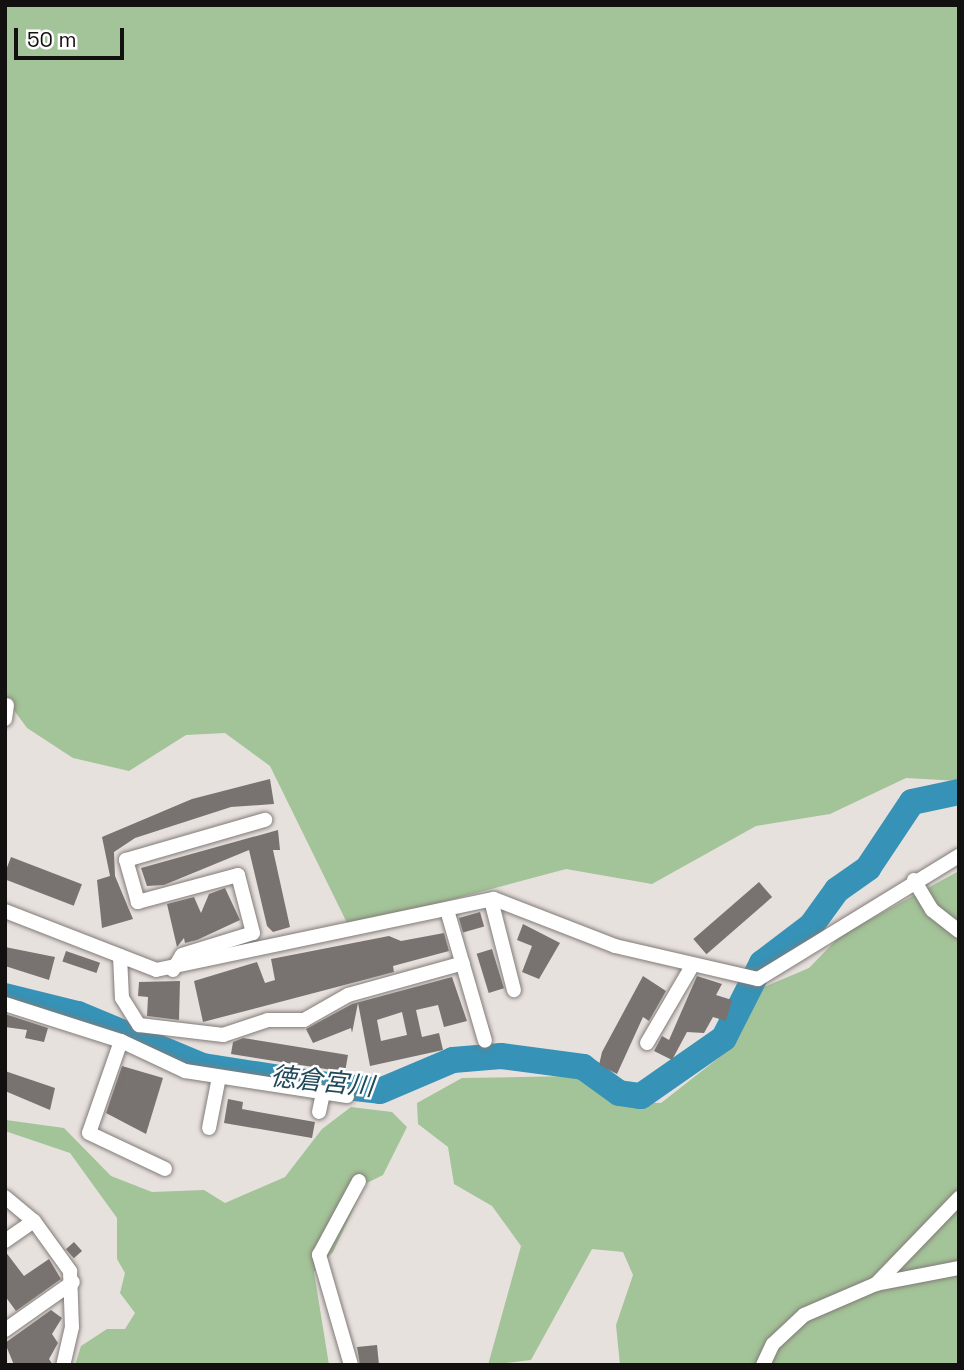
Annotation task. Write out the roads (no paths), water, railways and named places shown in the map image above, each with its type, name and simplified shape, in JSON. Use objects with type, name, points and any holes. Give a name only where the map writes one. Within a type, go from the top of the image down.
[{"type":"street","points":[[173,970],[182,955],[253,933],[238,875],[138,902],[126,860],[265,820]]},
{"type":"street","points":[[5,911],[156,970],[173,970],[491,900],[692,966],[740,978],[774,972],[914,880],[959,856]]},
{"type":"street","points":[[914,880],[932,910],[959,931]]},
{"type":"street","points":[[491,900],[514,990]]},
{"type":"street","points":[[447,909],[485,1041]]},
{"type":"street","points":[[120,956],[122,998],[139,1025],[223,1035],[268,1020],[304,1020],[348,995],[463,963]]},
{"type":"street","points":[[647,1043],[692,966]]},
{"type":"street","points":[[5,1004],[121,1041],[185,1071],[346,1096]]},
{"type":"street","points":[[121,1041],[89,1133],[165,1169]]},
{"type":"street","points":[[209,1128],[219,1077]]},
{"type":"street","points":[[320,1112],[323,1093]]},
{"type":"street","points":[[351,1365],[319,1255],[359,1181]]},
{"type":"street","points":[[5,1197],[34,1221],[74,1282],[63,1365]]},
{"type":"street","points":[[876,1284],[959,1198]]},
{"type":"street","points":[[5,1241],[34,1221]]},
{"type":"street","points":[[763,1365],[773,1344],[804,1315],[876,1284],[959,1268]]},
{"type":"street","points":[[5,1330],[74,1282]]},
{"type":"waterway","name":"徳倉宮川","points":[[5,996],[78,1014],[203,1066],[311,1083],[380,1091],[453,1060],[501,1056],[583,1067],[619,1093],[641,1096],[724,1038],[762,963],[811,926],[837,890],[868,868],[912,802],[959,792]]}]
